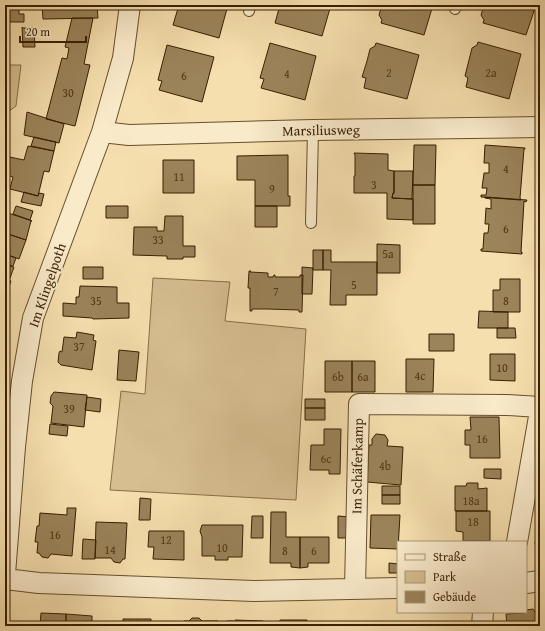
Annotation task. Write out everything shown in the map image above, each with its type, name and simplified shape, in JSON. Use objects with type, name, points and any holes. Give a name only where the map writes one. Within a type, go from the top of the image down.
[{"type":"street","name":"Im Klingelpoth","points":[[5,574],[10,446],[33,318],[102,132],[123,58],[130,5]]},
{"type":"street","name":"Marsiliusweg","points":[[102,132],[130,135],[313,130],[540,127]]},
{"type":"street","name":"Im Schäferkamp","points":[[355,589],[359,404],[507,405],[540,407]]},
{"type":"street","points":[[517,541],[540,411]]},
{"type":"street","points":[[5,579],[39,583],[254,591],[397,588]]},
{"type":"street","points":[[527,583],[540,581]]},
{"type":"street","points":[[482,626],[483,613]]},
{"type":"lane","points":[[311,223],[313,130]]},
{"type":"green space","points":[[5,65],[21,65],[16,106],[5,114]]},
{"type":"green space","points":[[153,278],[230,282],[225,321],[306,329],[296,500],[110,490],[121,391],[145,394]]},
{"type":"building","points":[[5,5],[19,5],[19,14],[24,14],[24,22],[5,22]]},
{"type":"building","points":[[42,5],[97,5],[98,18],[43,19]]},
{"type":"building","points":[[179,5],[228,5],[219,38],[173,25]]},
{"type":"building","points":[[280,5],[331,5],[322,36],[275,23]]},
{"type":"building","points":[[382,5],[433,5],[424,35],[381,23],[382,20],[379,15]]},
{"type":"building","points":[[484,5],[536,5],[526,35],[483,23],[484,20],[481,15]]},
{"type":"building","points":[[72,18],[93,18],[84,64],[90,65],[75,126],[46,119],[62,58],[67,59],[69,48],[65,47]]},
{"type":"building","points":[[22,27],[34,28],[35,47],[23,47]]},
{"type":"building","points":[[478,42],[521,54],[509,99],[466,87],[468,78],[465,76],[472,48],[477,45]]},
{"type":"building","points":[[270,43],[316,56],[305,100],[261,88],[264,79],[260,78]]},
{"type":"building","points":[[376,43],[419,55],[407,99],[364,88],[366,78],[362,77],[370,49],[375,46]]},
{"type":"building","points":[[167,45],[214,57],[202,102],[159,90],[162,81],[158,80]]},
{"type":"building","points":[[27,112],[64,124],[59,143],[24,135]]},
{"type":"building","points":[[34,137],[56,142],[54,151],[31,146]]},
{"type":"building","points":[[414,145],[436,145],[435,185],[413,185]]},
{"type":"building","points":[[485,145],[525,148],[521,200],[481,197],[481,195],[486,195],[487,188],[482,188],[484,173],[489,173],[489,163],[484,163]]},
{"type":"building","points":[[28,146],[54,151],[49,172],[44,171],[38,196],[10,189],[13,177],[5,177],[5,156],[24,160]]},
{"type":"building","points":[[354,153],[388,154],[388,170],[394,171],[394,193],[392,198],[413,199],[413,220],[387,219],[387,193],[354,193]]},
{"type":"building","points":[[288,155],[288,196],[290,196],[290,206],[255,206],[255,180],[237,180],[237,156]]},
{"type":"building","points":[[163,160],[194,160],[194,193],[163,193]]},
{"type":"building","points":[[394,171],[413,171],[412,199],[392,198],[394,193]]},
{"type":"building","points":[[413,185],[435,185],[435,224],[413,224]]},
{"type":"building","points":[[24,192],[38,196],[39,193],[44,194],[41,206],[21,202]]},
{"type":"building","points":[[485,197],[527,200],[526,202],[524,201],[522,254],[481,251],[481,249],[483,249],[484,233],[488,233],[489,224],[485,224],[486,208],[491,209],[491,199]]},
{"type":"building","points":[[16,206],[33,211],[30,220],[13,214]]},
{"type":"building","points":[[106,206],[128,206],[128,218],[106,218]]},
{"type":"building","points":[[255,206],[277,206],[277,227],[255,227]]},
{"type":"building","points":[[5,212],[32,221],[26,240],[5,233]]},
{"type":"building","points":[[165,216],[183,216],[183,246],[195,246],[195,257],[167,259],[167,256],[133,255],[134,227],[157,227],[157,231],[164,231]]},
{"type":"building","points":[[5,233],[26,240],[19,259],[5,254]]},
{"type":"building","points":[[377,244],[400,245],[400,273],[377,273]]},
{"type":"building","points":[[313,250],[323,250],[323,270],[313,270]]},
{"type":"building","points":[[323,250],[331,250],[331,262],[377,262],[377,295],[346,295],[346,305],[330,305],[331,270],[323,270]]},
{"type":"building","points":[[5,254],[16,258],[13,266],[5,265]]},
{"type":"building","points":[[5,265],[14,267],[9,281],[5,279]]},
{"type":"building","points":[[83,267],[103,267],[103,279],[83,279]]},
{"type":"building","points":[[302,267],[313,268],[312,294],[302,294]]},
{"type":"building","points":[[249,271],[268,273],[268,277],[273,277],[275,275],[275,277],[300,277],[300,275],[303,275],[302,312],[299,312],[299,310],[266,309],[252,309],[252,311],[250,311],[250,288],[248,288]]},
{"type":"building","points":[[5,279],[11,281],[5,297]]},
{"type":"building","points":[[500,279],[520,279],[520,312],[493,312],[493,290],[500,290]]},
{"type":"building","points":[[80,286],[117,287],[117,303],[129,303],[129,318],[93,319],[63,316],[63,303],[76,304],[76,297],[79,297]]},
{"type":"building","points":[[479,311],[508,312],[508,328],[478,328]]},
{"type":"building","points":[[497,328],[515,328],[516,338],[497,338]]},
{"type":"building","points":[[77,332],[94,335],[93,340],[96,341],[92,370],[61,365],[58,362],[59,353],[60,351],[62,352],[64,337],[76,338]]},
{"type":"building","points":[[429,334],[454,334],[454,351],[429,351]]},
{"type":"building","points":[[119,350],[139,352],[136,381],[117,380]]},
{"type":"building","points":[[490,354],[515,354],[515,381],[490,380]]},
{"type":"building","points":[[406,359],[434,359],[433,392],[406,392]]},
{"type":"building","points":[[325,361],[352,361],[352,392],[325,392]]},
{"type":"building","points":[[352,361],[375,361],[375,392],[352,392]]},
{"type":"building","points":[[54,392],[87,395],[84,427],[51,423],[53,406],[50,403],[51,396]]},
{"type":"building","points":[[87,397],[101,399],[100,412],[85,410]]},
{"type":"building","points":[[305,399],[325,399],[325,408],[305,408]]},
{"type":"building","points":[[305,408],[325,408],[325,420],[305,420]]},
{"type":"building","points":[[470,417],[499,417],[500,458],[470,458],[470,445],[465,445],[465,430],[471,430]]},
{"type":"building","points":[[50,424],[68,426],[67,436],[49,434]]},
{"type":"building","points":[[324,429],[341,429],[340,474],[329,474],[329,470],[310,470],[311,445],[324,445]]},
{"type":"building","points":[[376,434],[385,435],[388,440],[387,446],[403,447],[401,485],[367,482],[369,445],[372,445],[372,439]]},
{"type":"building","points":[[484,469],[501,469],[501,479],[484,478]]},
{"type":"building","points":[[467,483],[478,483],[478,489],[487,488],[487,511],[455,511],[455,486],[466,486]]},
{"type":"building","points":[[382,486],[400,486],[400,495],[382,495]]},
{"type":"building","points":[[382,495],[400,495],[400,504],[382,504]]},
{"type":"building","points":[[140,498],[151,499],[150,520],[139,520]]},
{"type":"building","points":[[67,508],[76,508],[72,556],[51,554],[48,558],[42,557],[39,553],[37,553],[38,542],[35,542],[37,526],[39,526],[40,513],[67,515]]},
{"type":"building","points":[[456,511],[490,511],[490,541],[463,541],[463,532],[456,531]]},
{"type":"building","points":[[271,512],[286,512],[286,537],[300,537],[300,568],[291,567],[291,563],[270,563]]},
{"type":"building","points":[[371,515],[400,515],[397,549],[370,548]]},
{"type":"building","points":[[252,516],[263,516],[263,538],[251,538]]},
{"type":"building","points":[[338,516],[350,517],[350,538],[338,538]]},
{"type":"building","points":[[96,522],[127,523],[125,559],[123,559],[120,563],[114,562],[111,558],[95,558]]},
{"type":"building","points":[[202,525],[243,525],[242,557],[228,557],[228,560],[215,560],[215,556],[202,556],[202,537],[200,531]]},
{"type":"building","points":[[538,525],[540,526],[540,545],[535,544]]},
{"type":"building","points":[[149,531],[184,531],[184,560],[153,559],[154,547],[148,547]]},
{"type":"building","points":[[300,537],[329,537],[329,563],[308,563],[308,567],[300,568]]},
{"type":"building","points":[[83,539],[96,540],[95,559],[82,559]]},
{"type":"building","points":[[389,563],[397,564],[397,573],[389,573]]},
{"type":"building","points":[[533,609],[535,612],[538,611],[539,626],[507,626],[506,614],[527,613],[527,610]]},
{"type":"building","points":[[41,613],[66,614],[66,626],[40,626]]},
{"type":"building","points":[[66,614],[92,616],[92,626],[66,626]]},
{"type":"building","points":[[192,618],[199,618],[202,621],[218,621],[218,626],[184,626],[184,621],[189,621]]},
{"type":"building","points":[[123,619],[151,619],[151,626],[123,626]]},
{"type":"building","points":[[235,620],[263,621],[263,626],[235,626]]},
{"type":"building","points":[[280,620],[307,620],[307,626],[279,626]]},
{"type":"building","points":[[227,621],[234,621],[235,626],[227,626]]},
{"type":"building","points":[[271,623],[279,623],[279,626],[271,626]]}]
